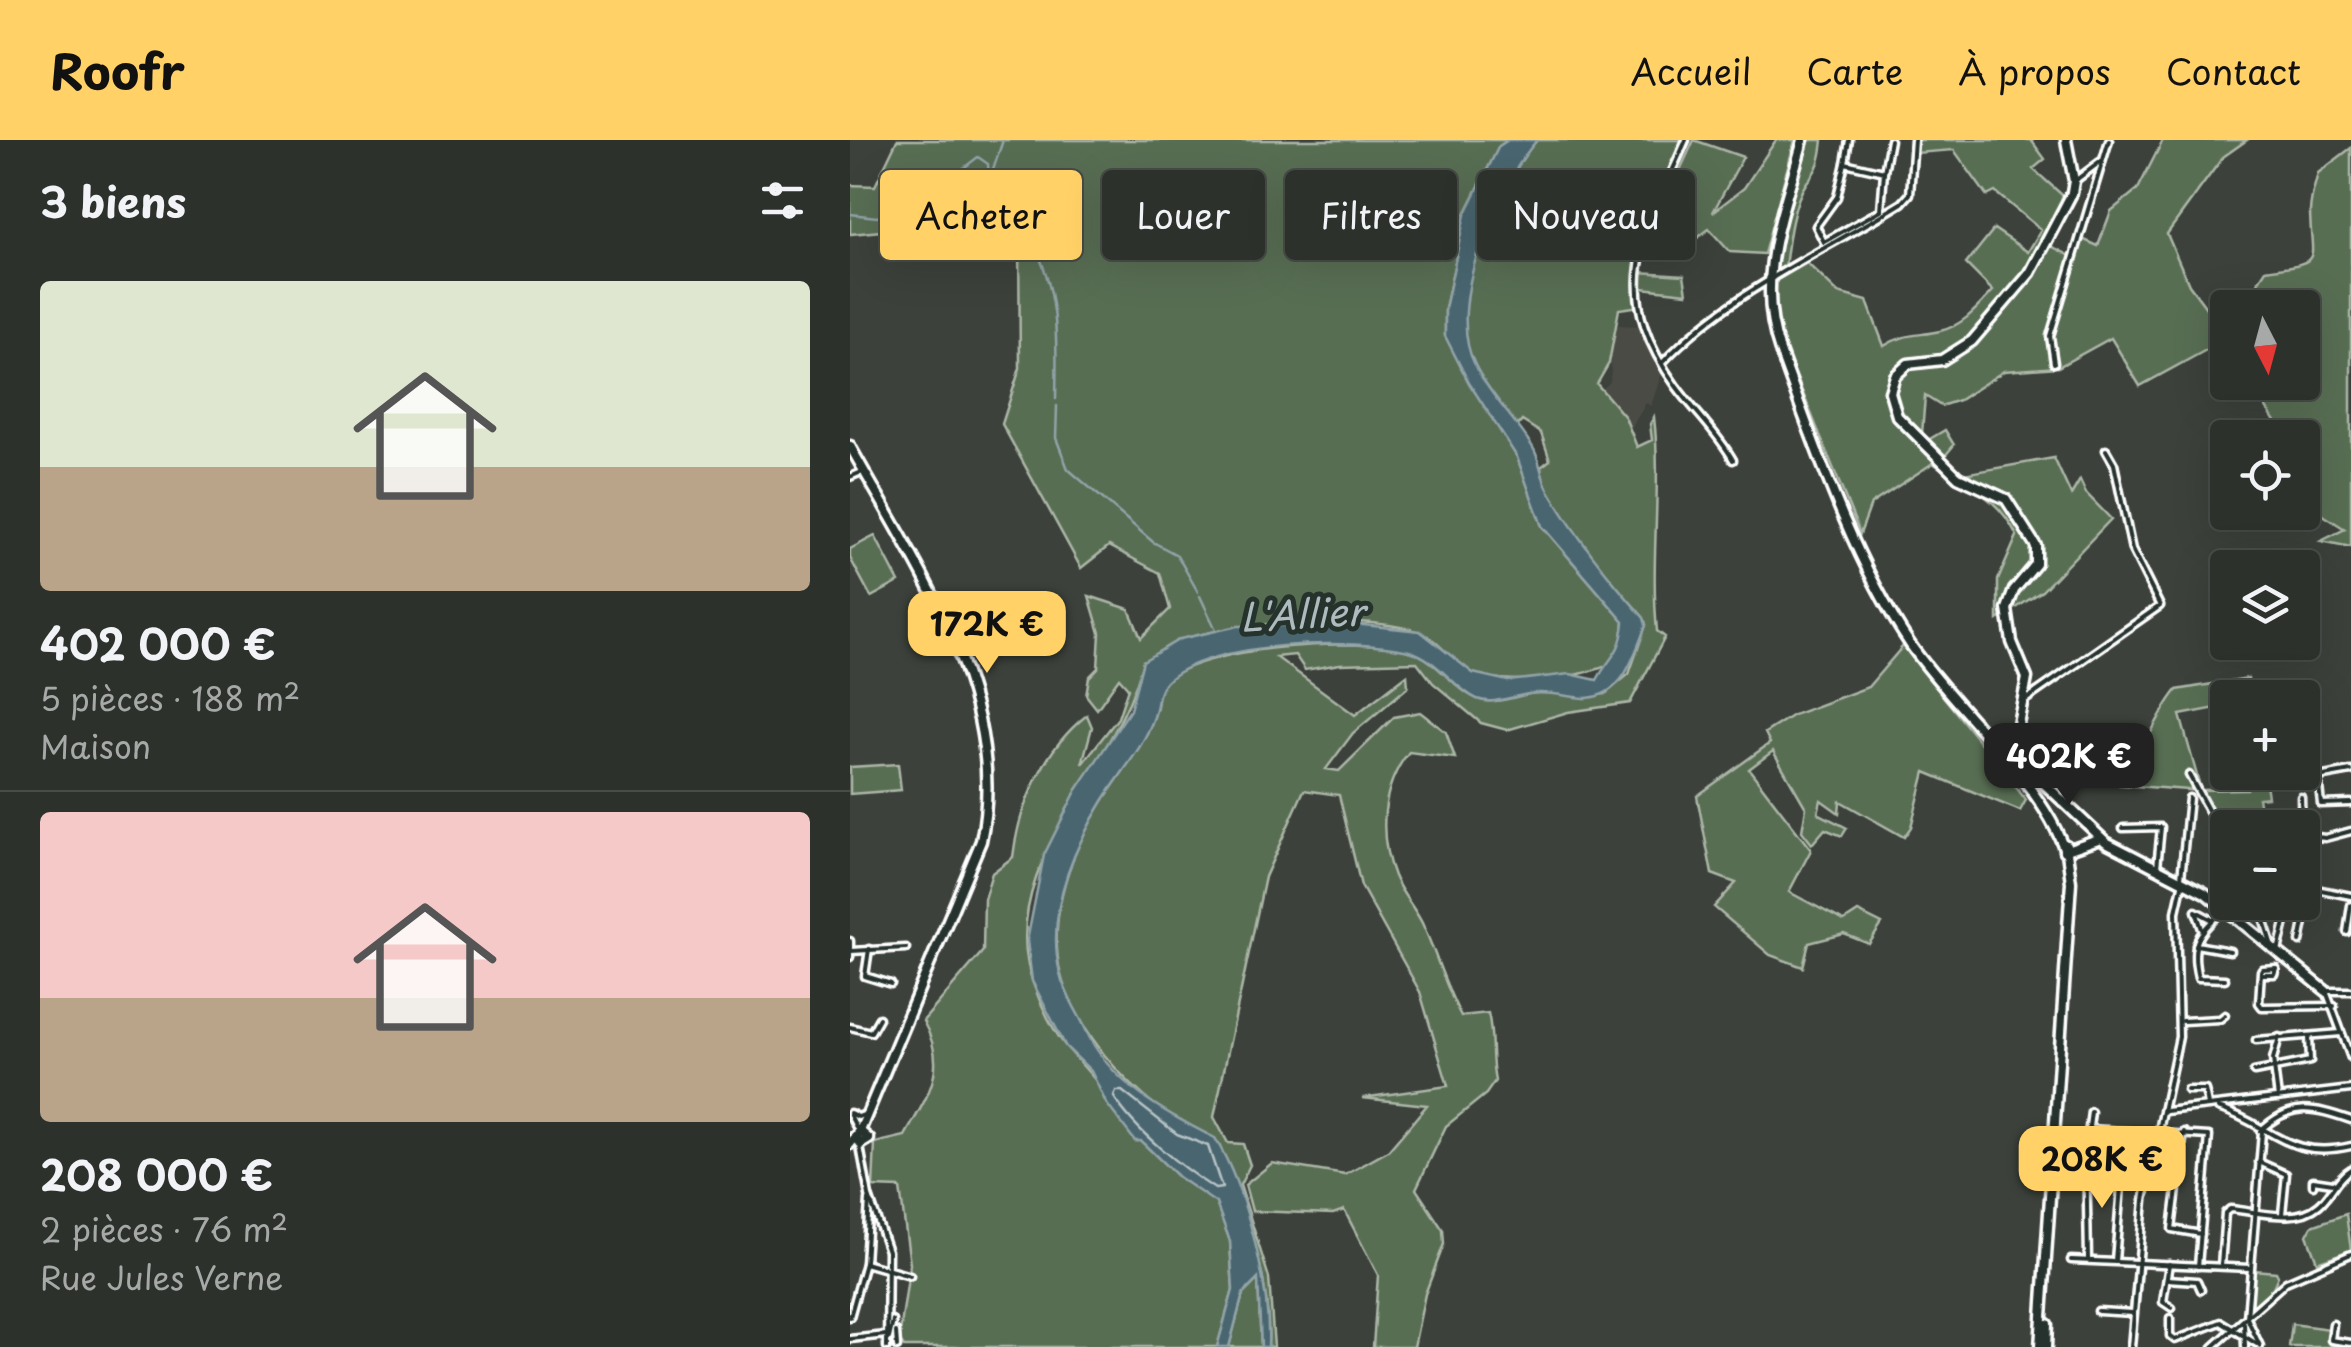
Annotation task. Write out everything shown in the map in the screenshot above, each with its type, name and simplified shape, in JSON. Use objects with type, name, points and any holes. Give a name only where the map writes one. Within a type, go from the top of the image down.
[{"type":"street","points":[[1686,140],[1648,225],[1637,263],[1644,333],[1733,460]]},
{"type":"street","points":[[1803,140],[1775,238],[1768,281],[1773,331],[1841,505],[1889,610],[1924,664],[2055,821],[2065,851],[2069,890],[2043,1347]]},
{"type":"street","points":[[1849,140],[1837,197],[1816,226],[1824,242],[1881,210],[1890,140]]},
{"type":"street","points":[[1662,363],[1690,336],[1768,281],[1907,198],[1914,140]]},
{"type":"street","points":[[2066,140],[2074,181]]},
{"type":"street","points":[[2054,363],[2050,336],[2078,255],[2100,162],[2110,140]]},
{"type":"street","points":[[2100,162],[2074,181],[2028,277],[1968,345],[1942,360],[1908,364],[1895,376],[1890,392],[1901,420],[1962,480],[2004,497],[2036,546],[2036,564],[2014,590],[2006,609],[2012,642],[2027,678],[2015,754],[2099,839],[2210,897]]},
{"type":"street","points":[[1844,163],[1884,172]]},
{"type":"street","points":[[850,446],[953,637],[970,685],[986,793],[981,841],[865,1116],[858,1139],[864,1158]]},
{"type":"street","points":[[2024,701],[2160,606],[2132,550],[2114,464],[2106,450]]},
{"type":"street","points":[[850,477],[864,471]]},
{"type":"street","points":[[2351,770],[2318,777],[2321,804],[2351,803]]},
{"type":"street","points":[[2189,774],[2210,813]]},
{"type":"street","points":[[2030,793],[2065,851]]},
{"type":"street","points":[[2301,796],[2301,810]]},
{"type":"street","points":[[2130,1347],[2151,1164],[2166,1111],[2180,1021],[2176,929],[2189,798]]},
{"type":"street","points":[[2123,828],[2161,827],[2156,869]]},
{"type":"street","points":[[2320,838],[2351,831]]},
{"type":"street","points":[[2065,851],[2099,839]]},
{"type":"street","points":[[2300,942],[2311,888],[2351,896]]},
{"type":"street","points":[[2347,932],[2351,905]]},
{"type":"street","points":[[2202,929],[2196,910],[2210,919]]},
{"type":"street","points":[[2198,978],[2196,945],[2202,929],[2211,920]]},
{"type":"street","points":[[2243,920],[2326,990],[2351,1058]]},
{"type":"street","points":[[2265,920],[2275,948]]},
{"type":"street","points":[[2275,948],[2283,920]]},
{"type":"street","points":[[850,941],[850,954],[906,948]]},
{"type":"street","points":[[2196,945],[2230,951]]},
{"type":"street","points":[[869,949],[866,976],[891,984]]},
{"type":"street","points":[[2261,974],[2259,1006],[2334,1006]]},
{"type":"street","points":[[2188,985],[2198,978],[2225,979]]},
{"type":"street","points":[[2326,990],[2351,990]]},
{"type":"street","points":[[2180,1021],[2220,1020],[2225,1015]]},
{"type":"street","points":[[850,1027],[871,1032],[879,1018]]},
{"type":"street","points":[[2256,1040],[2342,1032]]},
{"type":"street","points":[[2254,1072],[2312,1060],[2309,1036]]},
{"type":"street","points":[[2278,1098],[2275,1069],[2279,1037]]},
{"type":"street","points":[[2166,1111],[2227,1107],[2351,1089]]},
{"type":"street","points":[[2187,1090],[2205,1090],[2211,1106]]},
{"type":"street","points":[[2236,1103],[2238,1115]]},
{"type":"street","points":[[2227,1107],[2261,1132],[2315,1151],[2351,1146]]},
{"type":"street","points":[[2248,1338],[2246,1321],[2261,1132],[2292,1108],[2351,1120]]},
{"type":"street","points":[[2088,1260],[2087,1160],[2091,1112]]},
{"type":"street","points":[[850,1114],[865,1116]]},
{"type":"street","points":[[850,1114],[864,1158],[867,1189],[888,1251],[887,1342]]},
{"type":"street","points":[[2090,1129],[2184,1132],[2206,1134],[2211,1140],[2198,1266]]},
{"type":"street","points":[[2184,1132],[2172,1228],[2201,1234]]},
{"type":"street","points":[[2087,1160],[2151,1164]]},
{"type":"street","points":[[2115,1261],[2123,1161]]},
{"type":"street","points":[[2259,1162],[2286,1174],[2282,1214]]},
{"type":"street","points":[[2222,1266],[2225,1213],[2282,1214],[2316,1207],[2333,1182],[2351,1169]]},
{"type":"street","points":[[2245,1179],[2257,1180]]},
{"type":"street","points":[[2312,1185],[2313,1180],[2333,1182]]},
{"type":"street","points":[[850,1318],[865,1263],[869,1196]]},
{"type":"street","points":[[2212,1347],[2221,1345],[2286,1282],[2351,1254]]},
{"type":"street","points":[[2071,1260],[2250,1268]]},
{"type":"street","points":[[865,1263],[910,1276]]},
{"type":"street","points":[[2169,1264],[2163,1302],[2172,1308]]},
{"type":"street","points":[[2166,1279],[2198,1281],[2200,1290]]},
{"type":"street","points":[[2098,1311],[2132,1313]]},
{"type":"street","points":[[2170,1318],[2170,1336],[2175,1340],[2221,1322],[2261,1347]]},
{"type":"street","points":[[887,1342],[893,1320]]},
{"type":"street","points":[[2332,1324],[2331,1340],[2351,1343]]},
{"type":"street","points":[[896,1332],[896,1347]]},
{"type":"street","points":[[850,1340],[887,1342]]},
{"type":"shaded area","points":[[1614,325],[1641,326],[1662,372],[1651,406],[1646,403],[1631,428],[1603,388],[1610,382]]},
{"type":"green space","points":[[897,140],[1508,140],[1499,146],[1487,170],[1477,170],[1477,190],[1465,214],[1457,252],[1457,170],[1285,170],[1285,260],[1455,260],[1445,309],[1445,336],[1517,457],[1542,526],[1624,622],[1621,647],[1612,663],[1582,673],[1542,679],[1485,677],[1464,668],[1424,634],[1365,623],[1300,622],[1235,628],[1178,641],[1143,661],[1131,699],[1044,857],[1030,899],[1025,941],[1033,983],[1058,1036],[1116,1105],[1135,1141],[1141,1141],[1178,1177],[1216,1202],[1230,1241],[1233,1290],[1217,1347],[904,1347],[899,1340],[910,1264],[900,1188],[873,1187],[875,1143],[905,1136],[928,1093],[935,1053],[923,1021],[983,951],[984,899],[992,873],[1013,857],[1021,817],[1036,778],[1059,744],[1087,715],[1092,727],[1082,764],[1118,718],[1128,688],[1119,678],[1097,709],[1086,695],[1089,677],[1098,668],[1100,633],[1089,596],[1129,609],[1141,638],[1170,609],[1160,573],[1109,546],[1081,568],[1002,424],[1020,368],[1019,260],[1082,260],[1082,170],[883,170]]},
{"type":"green space","points":[[1537,140],[1684,140],[1670,170],[1515,170]]},
{"type":"green space","points":[[1694,140],[1743,157],[1713,212],[1744,188],[1776,140],[1795,140],[1764,254],[1730,252],[1709,229],[1695,240],[1695,170],[1680,170]]},
{"type":"green space","points":[[1805,140],[1823,140],[1820,159],[1798,201],[1785,268],[1771,273]]},
{"type":"green space","points":[[1917,140],[2031,140],[2045,159],[2033,169],[2070,202],[2049,245],[2075,258],[2080,238],[2098,246],[2111,211],[2138,189],[2163,140],[2247,140],[2223,157],[2167,234],[2189,285],[2210,313],[2210,348],[2140,386],[2111,338],[2058,367],[2004,371],[1959,400],[1941,406],[1925,396],[1922,434],[1928,440],[1945,430],[1954,445],[1944,457],[1964,474],[2054,458],[2071,495],[2080,480],[2086,493],[2111,519],[2042,591],[1998,620],[1998,580],[2017,536],[2009,522],[1981,493],[1933,463],[1871,504],[1860,534],[1783,344],[1775,313],[1774,282],[1807,263],[1838,293],[1867,301],[1884,346],[1905,337],[1948,329],[1982,303],[1993,291],[1966,264],[1994,229],[2028,252],[2041,230],[1995,192],[1987,196],[1954,150],[1916,153]]},
{"type":"green space","points":[[2351,148],[2351,547],[2321,541],[2345,529],[2320,513],[2320,420],[2274,420],[2261,400],[2320,400],[2320,290],[2262,290],[2258,282],[2266,270],[2298,264],[2310,257],[2310,207],[2318,173]]},
{"type":"green space","points":[[880,176],[880,231],[850,234],[850,185],[875,186]]},
{"type":"green space","points":[[1477,255],[1477,260],[1639,260],[1639,272],[1684,275],[1687,293],[1641,288],[1641,306],[1619,309],[1609,363],[1597,384],[1625,417],[1637,447],[1652,440],[1650,424],[1654,417],[1655,604],[1657,631],[1665,637],[1630,703],[1568,712],[1507,730],[1481,723],[1433,683],[1417,662],[1340,664],[1305,670],[1295,655],[1276,657],[1355,715],[1407,675],[1408,687],[1353,733],[1326,769],[1339,771],[1394,717],[1420,712],[1446,732],[1455,758],[1409,752],[1400,765],[1385,811],[1386,844],[1394,876],[1422,923],[1461,1016],[1488,1013],[1495,1081],[1486,1094],[1446,1126],[1416,1189],[1443,1230],[1444,1244],[1425,1294],[1414,1347],[1373,1347],[1378,1275],[1344,1210],[1333,1214],[1252,1211],[1245,1185],[1272,1163],[1345,1175],[1388,1151],[1427,1105],[1362,1098],[1448,1086],[1420,992],[1361,886],[1339,795],[1304,790],[1265,877],[1214,1117],[1228,1143],[1243,1144],[1250,1165],[1240,1185],[1269,1278],[1274,1347],[1268,1347],[1261,1270],[1220,1146],[1211,1137],[1176,1121],[1144,1096],[1092,1038],[1062,980],[1057,931],[1060,905],[1085,832],[1143,738],[1161,687],[1181,671],[1209,660],[1283,647],[1390,647],[1423,657],[1468,694],[1493,701],[1539,693],[1605,694],[1629,674],[1646,625],[1644,618],[1600,567],[1554,503],[1541,467],[1550,460],[1541,433],[1522,421],[1517,427],[1494,397],[1469,352],[1464,319]]},
{"type":"green space","points":[[875,536],[899,582],[871,597],[850,558],[850,549]]},
{"type":"green space","points":[[1903,646],[2026,800],[2020,811],[1925,772],[1911,827],[1904,837],[1840,801],[1839,813],[1821,800],[1818,813],[1847,828],[1842,836],[1825,829],[1812,844],[1802,831],[1806,808],[1773,751],[1749,769],[1811,850],[1789,892],[1844,921],[1858,912],[1882,924],[1869,944],[1844,934],[1809,943],[1803,967],[1770,955],[1714,907],[1736,883],[1712,874],[1697,796],[1770,743],[1765,733],[1793,715],[1868,687]]},
{"type":"green space","points":[[2210,684],[2210,709],[2180,715],[2201,790],[2267,790],[2268,797],[2258,798],[2260,810],[2208,809],[2201,791],[2120,785],[2177,690]]},
{"type":"green space","points":[[898,764],[901,790],[850,794],[850,767]]},
{"type":"green space","points":[[2346,1214],[2351,1250],[2317,1262],[2307,1235],[2312,1226]]},
{"type":"green space","points":[[2253,1270],[2276,1272],[2278,1276],[2272,1290],[2255,1305],[2250,1302]]},
{"type":"green space","points":[[1258,1279],[1261,1347],[1229,1347],[1243,1294]]},
{"type":"green space","points":[[2292,1324],[2330,1329],[2329,1341],[2351,1347],[2289,1347]]},
{"type":"water","points":[[1508,140],[1537,140],[1516,170],[1487,170],[1499,146]]},
{"type":"water","points":[[1477,191],[1477,254],[1466,311],[1467,340],[1475,365],[1535,451],[1545,484],[1558,506],[1646,625],[1618,683],[1587,698],[1536,693],[1491,701],[1477,699],[1419,655],[1354,644],[1247,650],[1186,668],[1163,686],[1150,728],[1092,820],[1072,862],[1059,906],[1057,951],[1068,994],[1108,1065],[1140,1094],[1215,1138],[1237,1184],[1261,1268],[1268,1347],[1261,1347],[1258,1279],[1243,1294],[1229,1347],[1217,1347],[1233,1290],[1230,1241],[1216,1203],[1178,1177],[1141,1141],[1135,1141],[1106,1103],[1091,1071],[1066,1047],[1032,981],[1027,941],[1044,855],[1076,791],[1130,710],[1143,661],[1180,639],[1238,626],[1354,624],[1420,631],[1473,673],[1508,681],[1570,674],[1597,680],[1614,654],[1624,622],[1542,526],[1517,457],[1469,383],[1445,336],[1445,309],[1465,215]]},
{"type":"waterway","points":[[993,170],[1003,140]]},
{"type":"waterway","points":[[961,170],[978,157],[988,164],[988,170]]},
{"type":"waterway","points":[[850,214],[880,216]]},
{"type":"waterway","points":[[1041,260],[1055,316],[1056,399]]},
{"type":"waterway","points":[[1057,406],[1056,438],[1068,469],[1153,542],[1177,555],[1198,592]]},
{"type":"waterway","points":[[1200,596],[1216,630]]},
{"type":"water label","name":"L'Allier","points":[[1302,613]]}]
